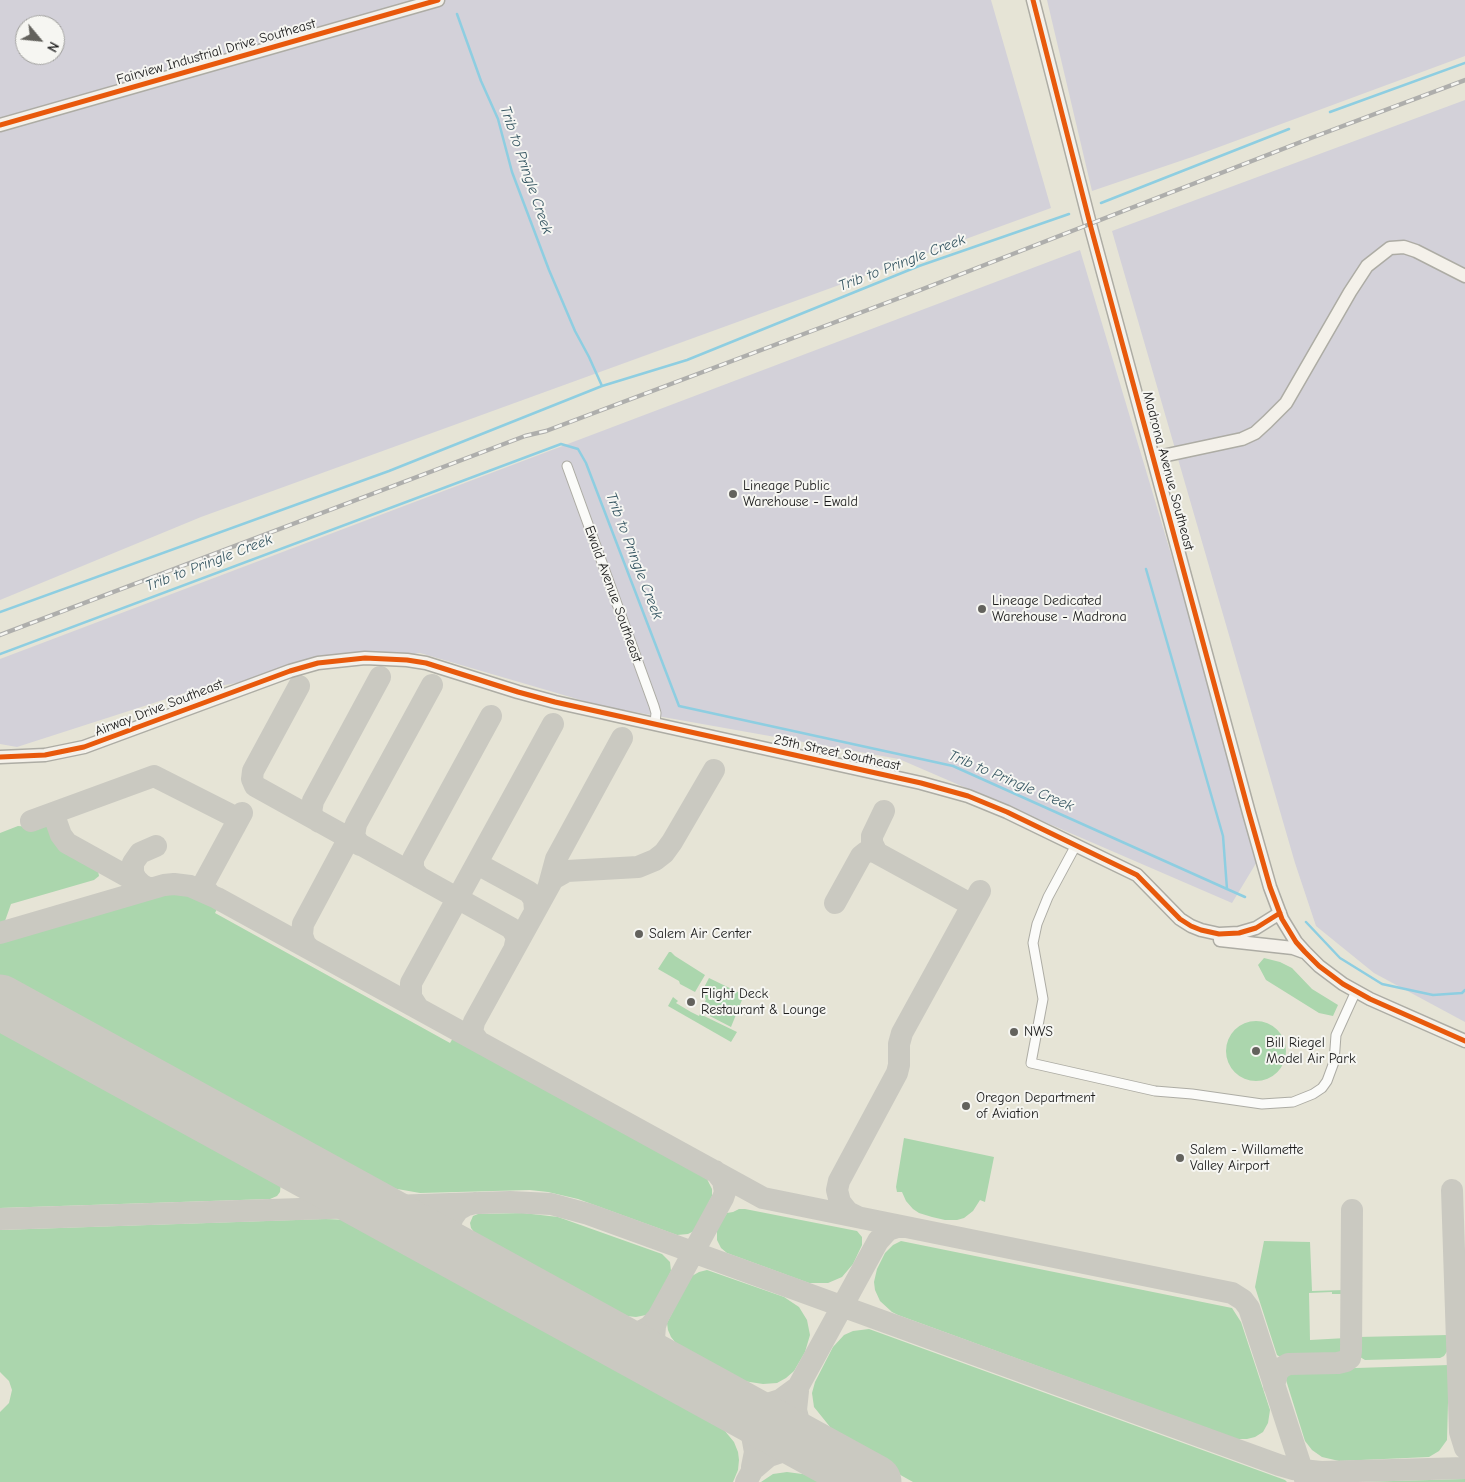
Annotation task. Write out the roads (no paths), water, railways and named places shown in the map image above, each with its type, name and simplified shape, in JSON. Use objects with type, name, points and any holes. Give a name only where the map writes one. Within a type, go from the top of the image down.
[{"type":"street","name":"Fairview Industrial Drive Southeast","points":[[0,125],[438,0]]},
{"type":"street","name":"Madrona Avenue Southeast","points":[[1033,0],[1090,224],[1249,813],[1280,914],[1296,942],[1305,952]]},
{"type":"street","points":[[1153,458],[1242,439],[1255,433],[1286,402],[1367,266],[1390,248],[1404,247],[1416,251],[1465,276]]},
{"type":"street","name":"Ewald Avenue Southeast","points":[[566,466],[654,706],[656,713],[655,724]]},
{"type":"street","name":"25th Street Southeast","points":[[353,659],[396,659],[426,663],[546,700],[921,783],[968,796],[1006,812],[1137,875],[1180,919],[1201,930],[1219,934],[1239,934],[1256,928],[1280,914]]},
{"type":"street","name":"Airway Drive Southeast","points":[[0,757],[45,755],[84,747],[290,671],[318,663],[353,659]]},
{"type":"street","points":[[1076,845],[1048,897],[1037,924],[1033,943],[1043,999],[1031,1063],[1155,1091],[1262,1104],[1293,1102],[1313,1094],[1322,1088],[1327,1081],[1334,1062],[1334,1042],[1338,1028],[1356,991]]},
{"type":"street","points":[[1201,930],[1207,936],[1222,941],[1293,948],[1305,952],[1329,974],[1370,999],[1465,1041]]},
{"type":"waterway","name":"Trib to Pringle Creek","points":[[457,14],[481,81],[498,119],[512,172],[549,270],[575,331],[602,386]]},
{"type":"waterway","name":"Trib to Pringle Creek","points":[[1330,112],[1465,63]]},
{"type":"waterway","name":"Trib to Pringle Creek","points":[[1101,203],[1289,129]]},
{"type":"waterway","name":"Trib to Pringle Creek","points":[[0,612],[389,471],[602,386],[687,360],[919,266],[1069,214]]},
{"type":"waterway","name":"Trib to Pringle Creek","points":[[0,654],[561,444],[578,449],[586,463],[679,706],[953,766],[1227,889]]},
{"type":"waterway","name":"Trib to Pringle Creek","points":[[1146,569],[1223,836],[1227,889],[1245,897]]},
{"type":"waterway","name":"Trib to Pringle Creek","points":[[1306,922],[1340,958],[1382,984],[1433,995],[1462,993],[1465,990]]},
{"type":"railway","points":[[0,635],[525,436],[546,431],[910,294],[1465,80]]},
{"type":"place","name":"Lineage Public Warehouse - Ewald","points":[[733,494]]},
{"type":"place","name":"Lineage Dedicated Warehouse - Madrona","points":[[982,609]]},
{"type":"place","name":"Salem Air Center","points":[[639,934]]},
{"type":"place","name":"Flight Deck Restaurant & Lounge","points":[[691,1002]]},
{"type":"place","name":"NWS","points":[[1014,1032]]},
{"type":"place","name":"Bill Riegel Model Air Park","points":[[1256,1051]]},
{"type":"place","name":"Oregon Department of Aviation","points":[[966,1106]]},
{"type":"place","name":"Salem - Willamette Valley Airport","points":[[1180,1158]]}]
